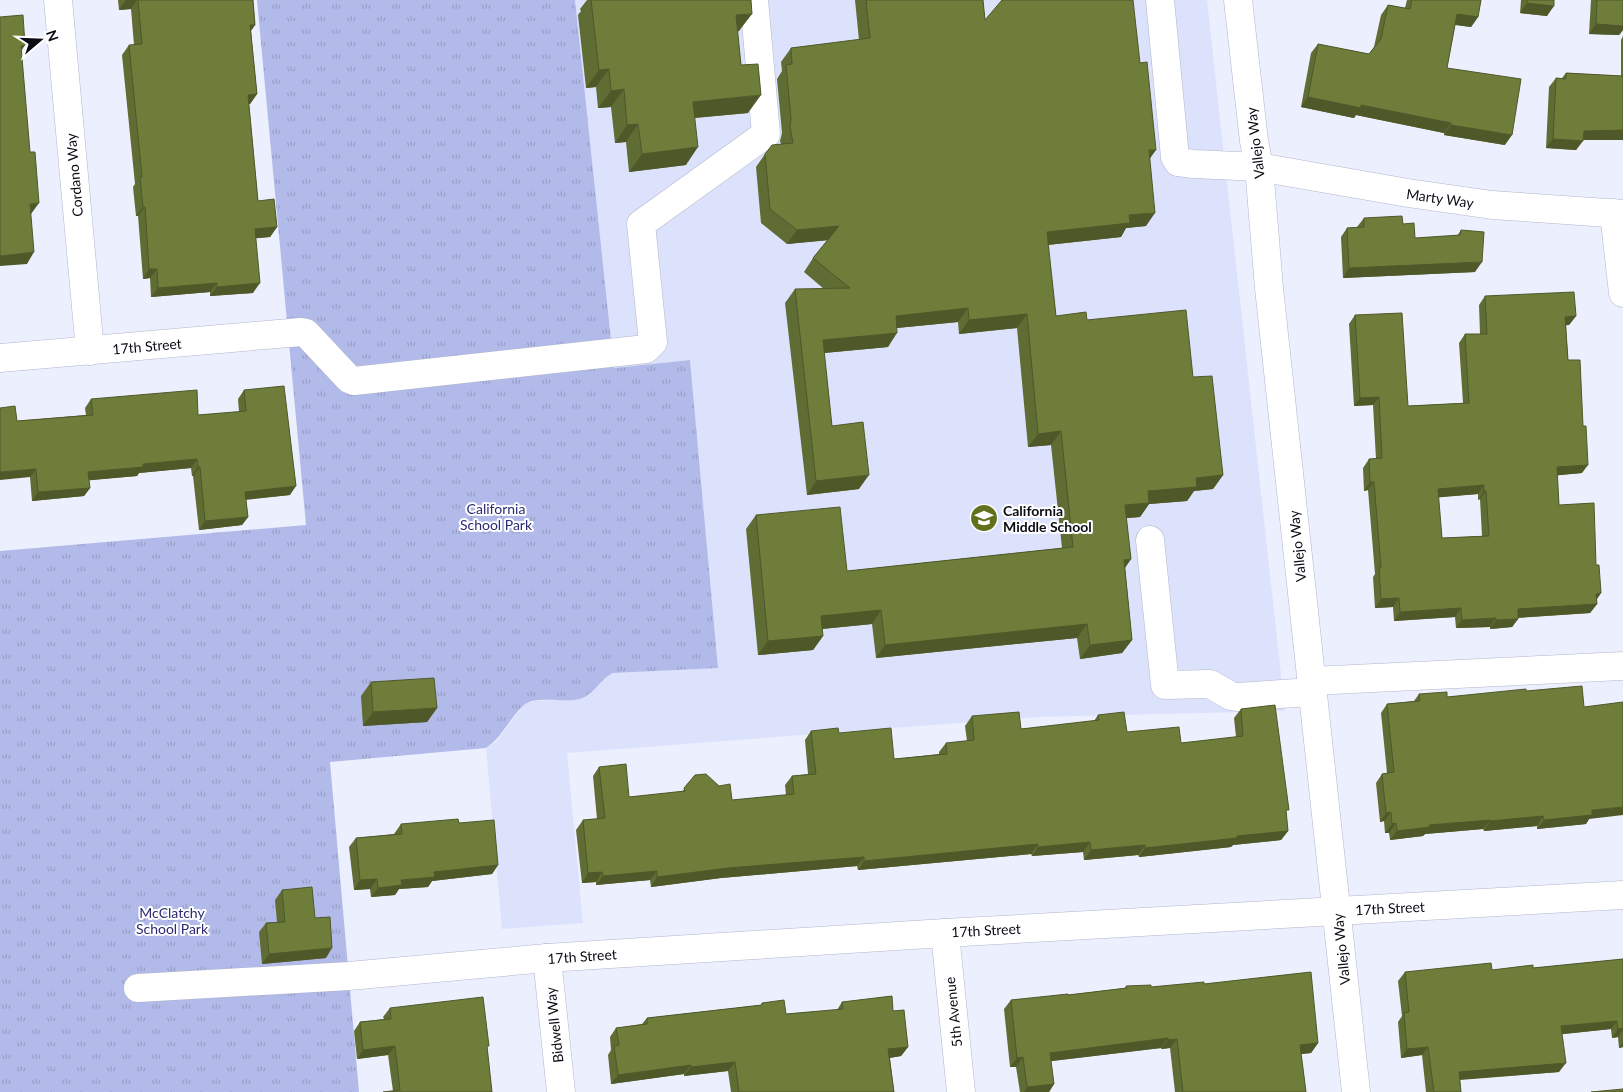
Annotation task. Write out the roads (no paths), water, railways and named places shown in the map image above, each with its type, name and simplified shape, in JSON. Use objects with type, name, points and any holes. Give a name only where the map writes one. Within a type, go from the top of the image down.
[{"type":"street","name":"Cordano Way","points":[[58,0],[90,351]]},
{"type":"street","name":"17th Street","points":[[0,358],[306,333],[349,379],[354,381],[646,349],[653,342],[641,224],[766,134],[754,0]]},
{"type":"street","name":"Marty Way","points":[[1160,0],[1175,157],[1178,162],[1258,167],[1408,193],[1492,205],[1619,214]]},
{"type":"street","name":"Vallejo Way","points":[[1238,0],[1258,167],[1269,288],[1356,1092]]},
{"type":"street","points":[[1619,214],[1623,293]]},
{"type":"street","points":[[1150,540],[1165,685],[1210,684],[1231,696],[1237,697],[1312,686],[1623,666]]},
{"type":"street","name":"17th Street","points":[[138,988],[349,976],[547,958],[944,933],[1623,895]]},
{"type":"street","name":"5th Avenue","points":[[944,933],[961,1092]]},
{"type":"street","name":"Bidwell Way","points":[[547,958],[561,1092]]},
{"type":"place","name":"California Middle School","points":[[984,518]]},
{"type":"park label","name":"California School Park","points":[[496,516]]},
{"type":"park label","name":"McClatchy School Park","points":[[172,920]]}]
